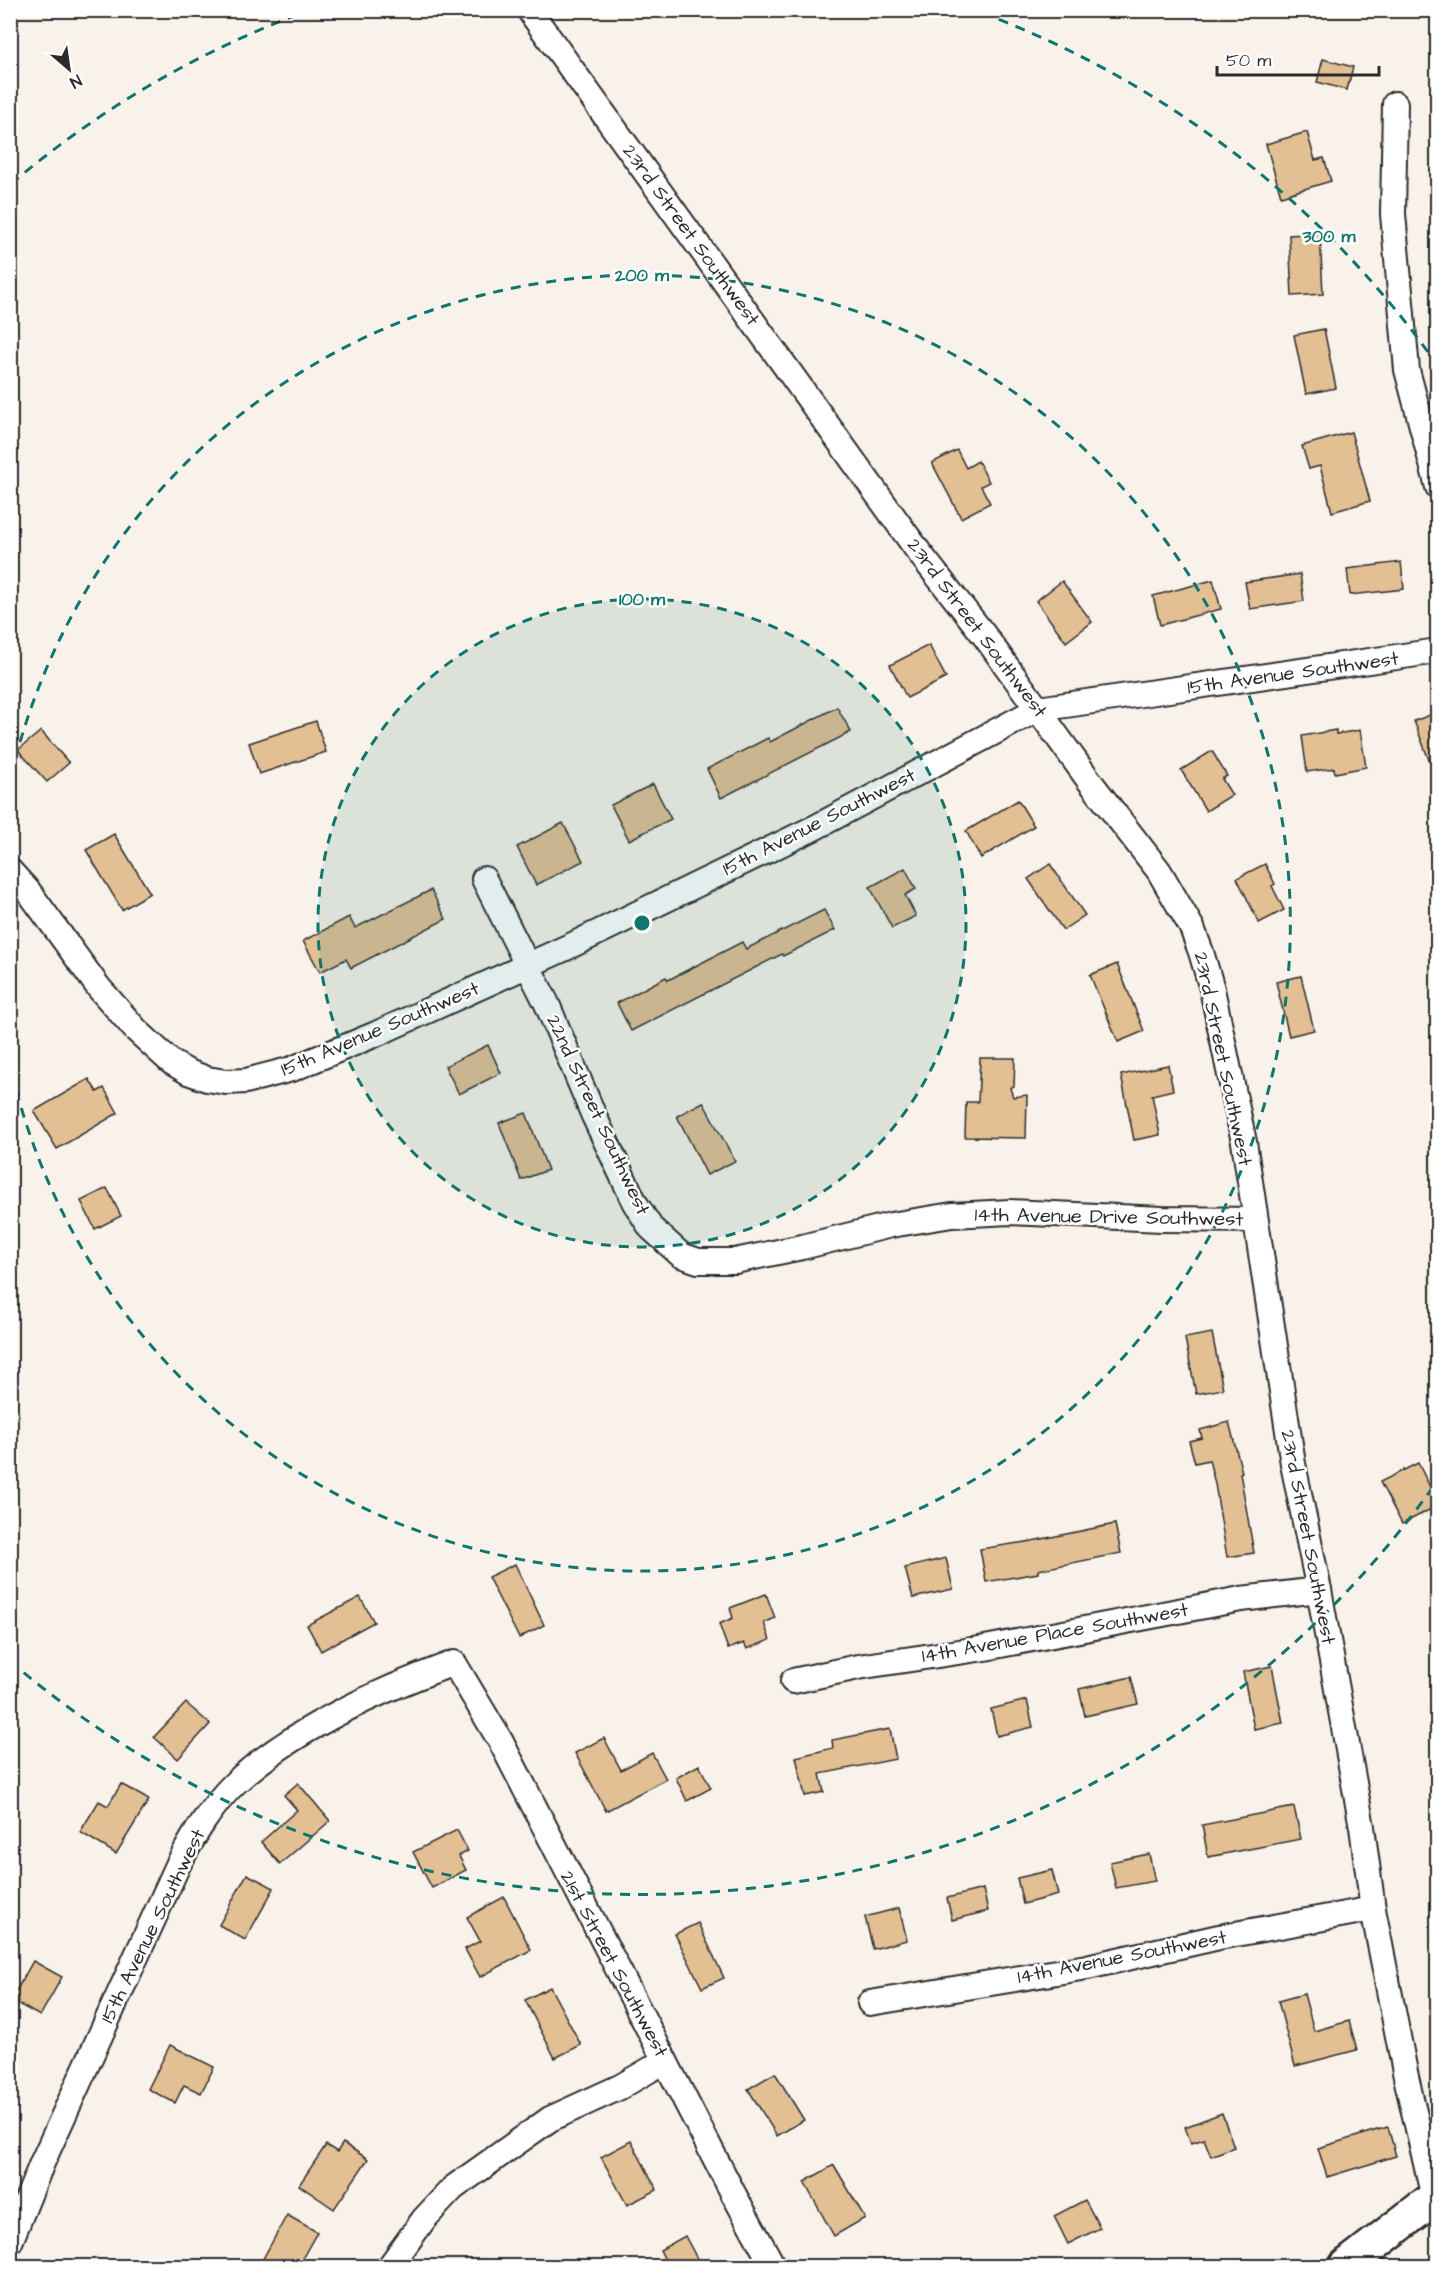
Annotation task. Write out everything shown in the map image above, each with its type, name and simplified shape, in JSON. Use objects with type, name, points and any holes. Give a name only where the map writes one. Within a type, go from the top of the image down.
[{"type":"street","name":"23rd Street Southwest","points":[[529,10],[921,555],[984,634],[1159,871],[1192,928],[1214,1000],[1244,1142],[1293,1464],[1319,1590],[1362,1827],[1373,1909],[1406,2077],[1436,2196]]},
{"type":"street","points":[[1395,104],[1393,214],[1407,370],[1437,487]]},
{"type":"street","name":"15th Avenue Southwest","points":[[10,871],[29,892],[99,988],[136,1030],[171,1062],[207,1079],[226,1082],[246,1081],[292,1069],[376,1034],[528,964],[816,827],[1038,709],[1437,651]]},
{"type":"street","name":"22nd Street Southwest","points":[[484,879],[528,964],[594,1116],[636,1203],[651,1228],[681,1255]]},
{"type":"street","name":"14th Avenue Drive Southwest","points":[[681,1255],[698,1261],[735,1261],[802,1248],[891,1225],[963,1214],[1010,1212],[1162,1219],[1255,1220]]},
{"type":"street","name":"14th Avenue Place Southwest","points":[[793,1681],[858,1667],[985,1648],[1241,1599],[1319,1590]]},
{"type":"street","name":"15th Avenue Southwest","points":[[10,2242],[42,2163],[178,1864],[215,1805],[236,1782],[326,1720],[400,1682],[454,1663]]},
{"type":"street","name":"21st Street Southwest","points":[[454,1663],[501,1742],[664,2061],[773,2266]]},
{"type":"street","name":"14th Avenue Southwest","points":[[870,2003],[1087,1967],[1219,1937],[1373,1909]]},
{"type":"street","points":[[390,2266],[424,2219],[453,2188],[550,2119],[620,2087],[664,2061]]},
{"type":"street","points":[[1346,2266],[1436,2196]]},
{"type":"building","points":[[1323,59],[1353,67],[1347,90],[1317,82]]},
{"type":"building","points":[[1307,132],[1315,160],[1324,158],[1331,181],[1281,196],[1266,144]]},
{"type":"building","points":[[1320,233],[1323,294],[1292,296],[1289,235]]},
{"type":"building","points":[[1324,329],[1336,388],[1306,394],[1294,335]]},
{"type":"building","points":[[1351,432],[1370,501],[1332,512],[1320,466],[1309,469],[1302,446]]},
{"type":"building","points":[[957,450],[966,468],[978,461],[989,482],[981,486],[990,503],[961,518],[932,463]]},
{"type":"building","points":[[1401,562],[1404,589],[1350,595],[1347,569]]},
{"type":"building","points":[[1300,574],[1304,601],[1250,609],[1245,582]]},
{"type":"building","points":[[1213,580],[1221,609],[1160,625],[1153,596]]},
{"type":"building","points":[[1062,581],[1092,622],[1066,642],[1036,601]]},
{"type":"building","points":[[929,645],[946,678],[907,698],[890,665]]},
{"type":"building","points":[[837,707],[851,732],[721,798],[707,769],[768,738],[770,742]]},
{"type":"building","points":[[1433,714],[1437,725],[1437,778],[1414,721]]},
{"type":"building","points":[[316,721],[326,752],[259,774],[249,743]]},
{"type":"building","points":[[1336,730],[1336,734],[1360,730],[1366,767],[1335,773],[1334,768],[1307,772],[1302,736]]},
{"type":"building","points":[[41,731],[69,763],[47,782],[18,750]]},
{"type":"building","points":[[1212,751],[1227,776],[1222,779],[1232,795],[1206,811],[1181,770]]},
{"type":"building","points":[[653,784],[671,819],[629,840],[611,805]]},
{"type":"building","points":[[1018,800],[1034,826],[981,858],[966,831]]},
{"type":"building","points":[[563,823],[583,861],[536,885],[517,847]]},
{"type":"building","points":[[114,834],[150,893],[122,910],[86,850]]},
{"type":"building","points":[[1050,864],[1085,915],[1063,930],[1028,879]]},
{"type":"building","points":[[1265,864],[1275,884],[1272,886],[1284,910],[1259,923],[1237,878]]},
{"type":"building","points":[[905,868],[916,889],[905,895],[916,916],[892,928],[870,887]]},
{"type":"building","points":[[431,890],[446,919],[351,968],[346,959],[320,972],[303,941],[349,917],[355,928]]},
{"type":"building","points":[[824,910],[835,930],[783,956],[782,954],[631,1031],[617,1003],[666,977],[668,980],[742,942],[746,949]]},
{"type":"building","points":[[1117,964],[1144,1031],[1118,1042],[1090,975]]},
{"type":"building","points":[[1301,976],[1314,1030],[1289,1036],[1276,982]]},
{"type":"building","points":[[488,1045],[501,1073],[459,1094],[445,1066]]},
{"type":"building","points":[[980,1058],[1015,1058],[1014,1086],[1010,1088],[1013,1097],[1027,1095],[1026,1138],[965,1137],[966,1102],[978,1102]]},
{"type":"building","points":[[1168,1065],[1173,1090],[1152,1095],[1160,1135],[1134,1140],[1121,1075]]},
{"type":"building","points":[[89,1079],[97,1092],[104,1088],[118,1113],[57,1149],[34,1111]]},
{"type":"building","points":[[703,1102],[735,1161],[707,1175],[677,1116]]},
{"type":"building","points":[[526,1113],[548,1170],[521,1180],[499,1123]]},
{"type":"building","points":[[107,1188],[121,1216],[95,1229],[81,1201]]},
{"type":"building","points":[[1212,1333],[1223,1389],[1196,1394],[1185,1338]]},
{"type":"building","points":[[1229,1422],[1242,1472],[1240,1473],[1254,1553],[1227,1557],[1209,1460],[1195,1463],[1189,1441],[1202,1438],[1200,1430]]},
{"type":"building","points":[[1418,1463],[1437,1501],[1437,1506],[1402,1524],[1380,1482]]},
{"type":"building","points":[[1115,1524],[1121,1553],[1038,1570],[1038,1573],[986,1582],[980,1549]]},
{"type":"building","points":[[946,1558],[953,1589],[913,1598],[905,1568]]},
{"type":"building","points":[[515,1564],[544,1625],[519,1638],[488,1577]]},
{"type":"building","points":[[766,1594],[775,1618],[764,1623],[770,1640],[747,1649],[744,1643],[728,1649],[719,1624],[733,1618],[730,1608]]},
{"type":"building","points":[[360,1597],[374,1622],[321,1651],[307,1625]]},
{"type":"building","points":[[1272,1666],[1283,1723],[1254,1729],[1243,1672]]},
{"type":"building","points":[[1131,1677],[1138,1704],[1085,1716],[1079,1689]]},
{"type":"building","points":[[1027,1700],[1033,1727],[997,1736],[991,1709]]},
{"type":"building","points":[[186,1703],[210,1724],[178,1759],[154,1737]]},
{"type":"building","points":[[890,1729],[896,1759],[820,1774],[824,1792],[805,1796],[796,1757],[833,1748],[832,1740]]},
{"type":"building","points":[[604,1738],[621,1770],[652,1753],[666,1779],[606,1811],[575,1753]]},
{"type":"building","points":[[699,1765],[711,1788],[687,1801],[676,1778]]},
{"type":"building","points":[[298,1783],[330,1821],[280,1864],[261,1842],[297,1810],[284,1795]]},
{"type":"building","points":[[121,1784],[149,1800],[116,1854],[80,1832],[99,1801],[108,1806]]},
{"type":"building","points":[[1294,1807],[1301,1839],[1208,1857],[1202,1825]]},
{"type":"building","points":[[457,1830],[468,1851],[459,1856],[466,1870],[432,1888],[413,1852]]},
{"type":"building","points":[[1149,1854],[1155,1881],[1116,1888],[1110,1862]]},
{"type":"building","points":[[1052,1870],[1058,1895],[1023,1904],[1017,1878]]},
{"type":"building","points":[[247,1874],[274,1888],[245,1940],[219,1925]]},
{"type":"building","points":[[983,1889],[988,1911],[952,1920],[947,1898]]},
{"type":"building","points":[[504,1897],[531,1950],[480,1977],[465,1949],[480,1941],[467,1917]]},
{"type":"building","points":[[899,1908],[907,1940],[873,1949],[865,1917]]},
{"type":"building","points":[[698,1923],[724,1978],[702,1988],[675,1934]]},
{"type":"building","points":[[33,1961],[62,1977],[40,2016],[11,2000]]},
{"type":"building","points":[[550,1987],[581,2045],[555,2058],[525,2000]]},
{"type":"building","points":[[1304,1994],[1314,2031],[1349,2021],[1357,2050],[1295,2066],[1278,2001]]},
{"type":"building","points":[[170,2045],[214,2067],[201,2093],[184,2085],[175,2103],[148,2089]]},
{"type":"building","points":[[775,2073],[804,2120],[777,2136],[748,2089]]},
{"type":"building","points":[[1222,2113],[1234,2147],[1211,2156],[1204,2139],[1191,2143],[1185,2127]]},
{"type":"building","points":[[1388,2127],[1396,2156],[1327,2177],[1318,2148]]},
{"type":"building","points":[[631,2141],[657,2190],[627,2205],[601,2157]]},
{"type":"building","points":[[343,2143],[368,2159],[334,2209],[299,2185],[326,2145],[337,2152]]},
{"type":"building","points":[[834,2165],[865,2218],[834,2236],[804,2182]]},
{"type":"building","points":[[1085,2200],[1100,2228],[1068,2244],[1054,2216]]},
{"type":"building","points":[[287,2215],[317,2232],[298,2266],[259,2266]]},
{"type":"building","points":[[685,2236],[701,2266],[668,2266],[660,2250]]}]
